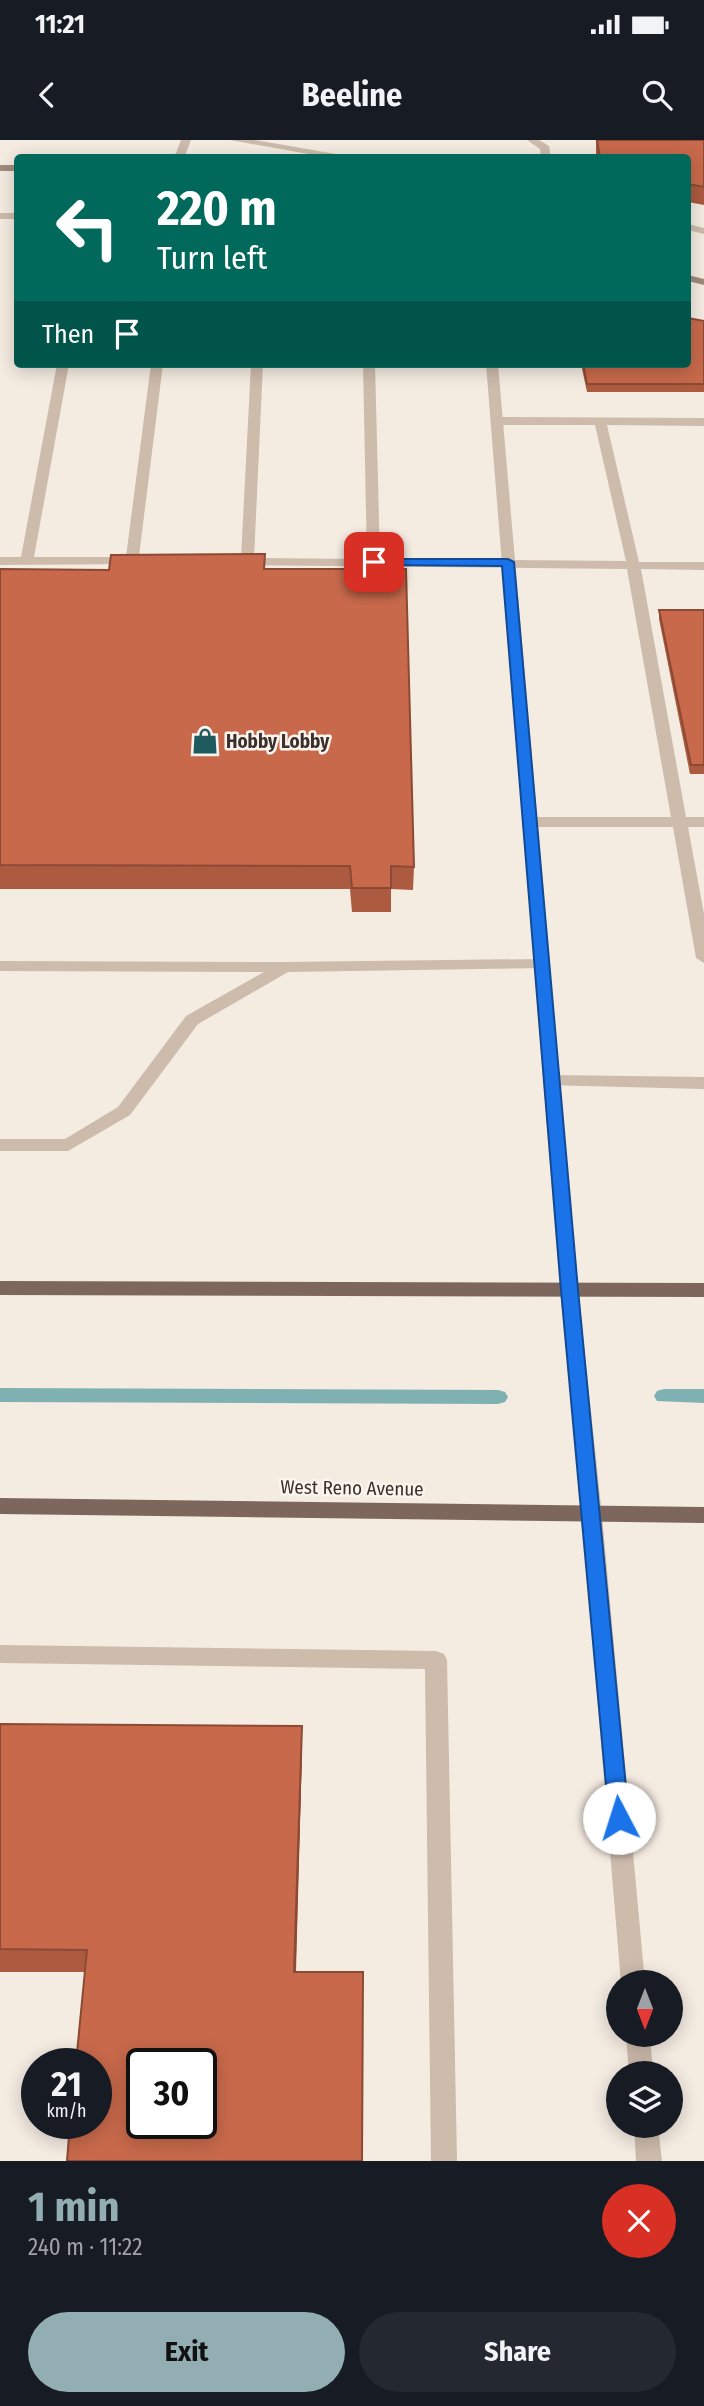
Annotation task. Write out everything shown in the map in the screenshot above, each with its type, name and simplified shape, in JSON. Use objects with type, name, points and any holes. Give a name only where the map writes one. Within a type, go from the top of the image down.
[{"type":"main road","points":[[0,1288],[704,1290]]},
{"type":"main road","name":"West Reno Avenue","points":[[0,1506],[704,1515]]},
{"type":"street","points":[[235,140],[333,154]]},
{"type":"street","points":[[532,140],[545,148],[546,154]]},
{"type":"street","points":[[317,151],[335,144]]},
{"type":"street","points":[[27,561],[62,368]]},
{"type":"street","points":[[0,561],[139,561],[157,368]]},
{"type":"street","points":[[247,562],[257,368]]},
{"type":"street","points":[[369,368],[374,562]]},
{"type":"street","points":[[492,368],[569,1290],[633,1970]]},
{"type":"street","points":[[496,421],[704,422]]},
{"type":"street","points":[[600,421],[633,564],[704,958]]},
{"type":"street","points":[[221,562],[508,562],[704,566]]},
{"type":"street","points":[[530,822],[704,822]]},
{"type":"street","points":[[0,966],[542,964]]},
{"type":"street","points":[[0,1145],[68,1145],[124,1111],[192,1020],[285,967]]},
{"type":"street","points":[[551,1082],[704,1083]]},
{"type":"street","points":[[0,1654],[436,1660],[444,2161]]},
{"type":"street","points":[[647,2138],[649,2161]]},
{"type":"building","points":[[597,140],[704,140],[704,187],[691,185],[691,154],[599,154]]},
{"type":"building","points":[[691,319],[704,321],[704,384],[587,384],[584,368],[691,368]]},
{"type":"building","name":"Hobby Lobby","points":[[265,554],[264,569],[406,569],[414,867],[391,866],[391,888],[352,888],[350,866],[0,865],[0,569],[109,570],[111,555]]},
{"type":"building","points":[[659,610],[704,610],[704,765],[691,765]]},
{"type":"building","points":[[0,1724],[302,1726],[294,1972],[363,1972],[362,2161],[67,2161],[69,2139],[112,2139],[112,2048],[77,2048],[87,1950],[0,1949]]},
{"type":"waterway","points":[[0,1395],[498,1397]]},
{"type":"waterway","points":[[664,1396],[704,1396]]},
{"type":"place","name":"Hobby Lobby","points":[[205,741]]},
{"type":"route","points":[[374,562],[508,562],[569,1290],[619,1818]]}]
